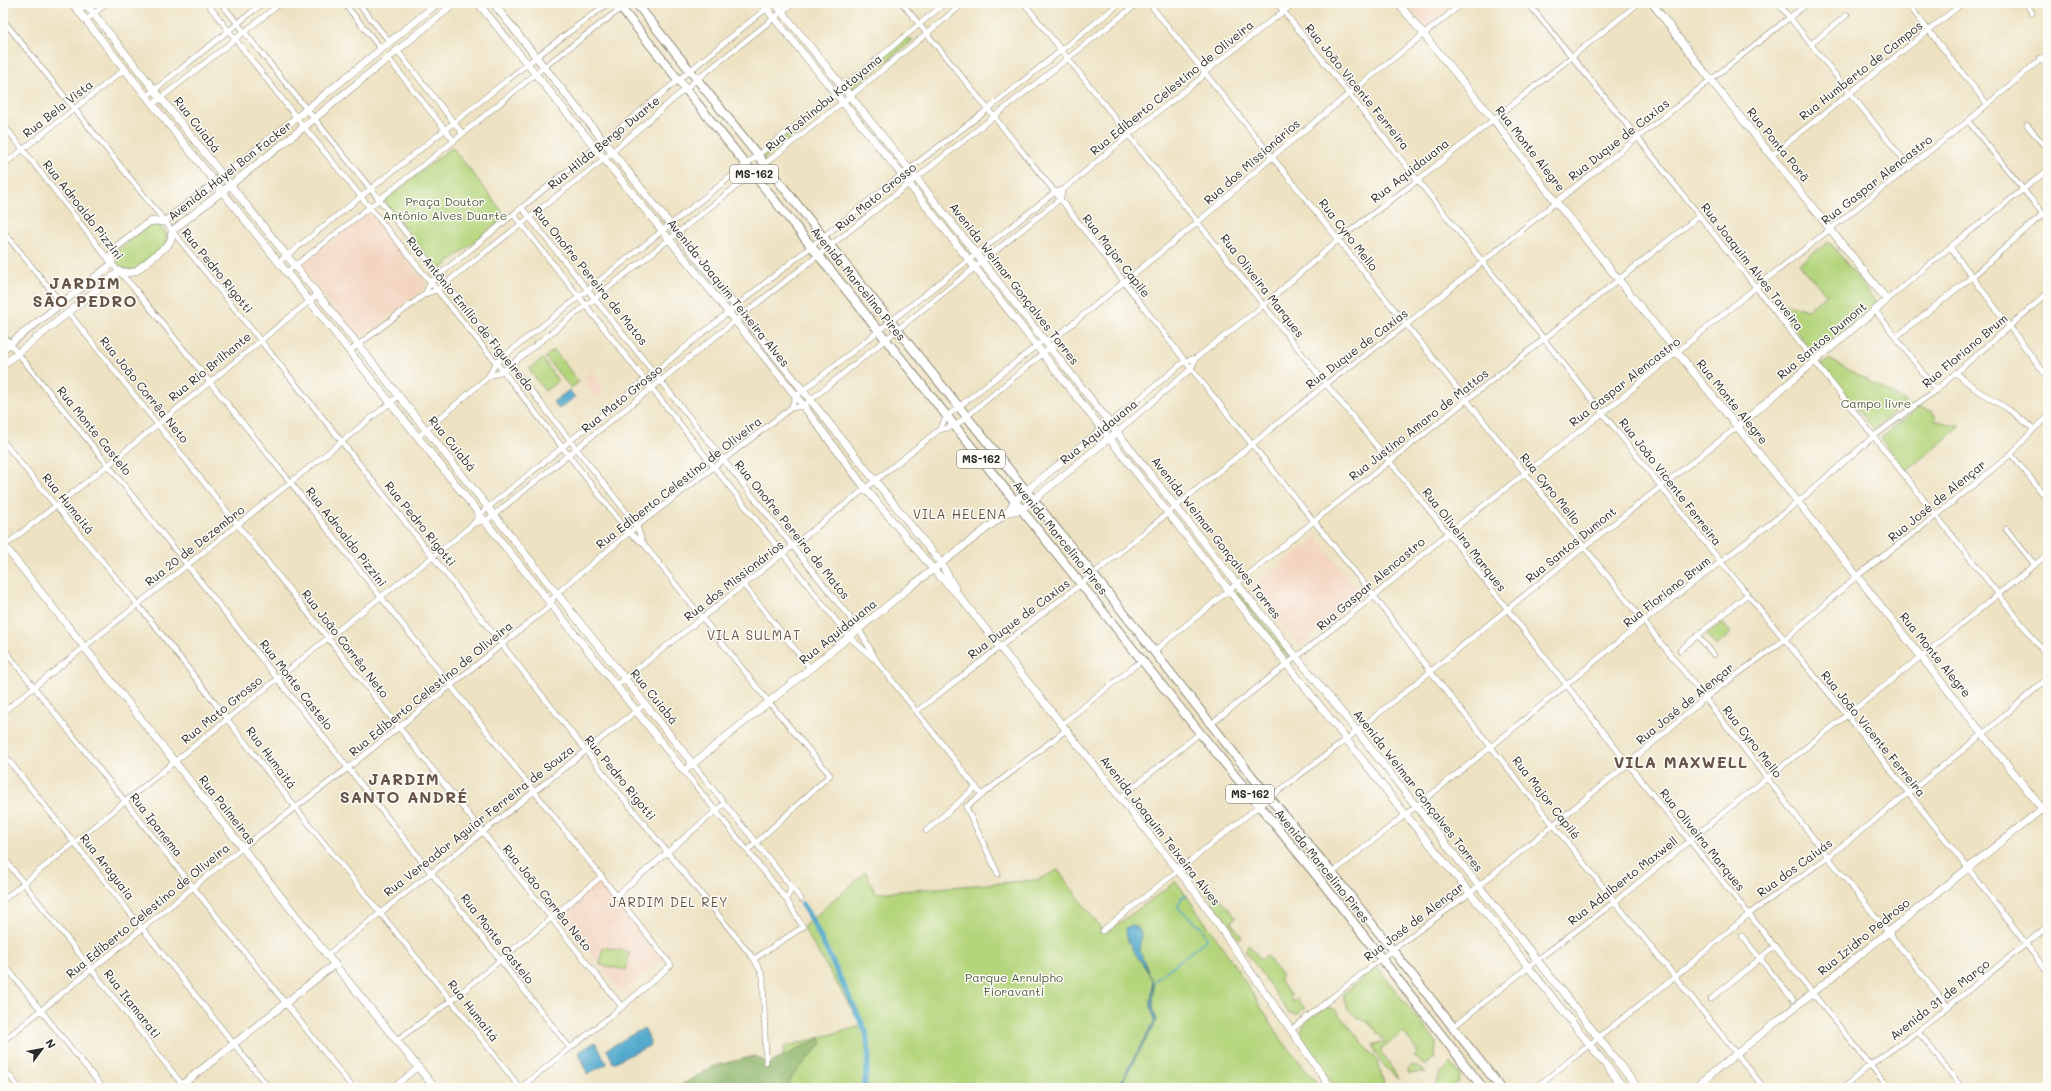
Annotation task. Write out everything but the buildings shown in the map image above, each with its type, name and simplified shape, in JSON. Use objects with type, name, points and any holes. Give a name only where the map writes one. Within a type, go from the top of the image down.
[{"type":"main road","name":"Rua Cuiabá","points":[[72,3],[221,191],[419,436],[551,606],[684,771]]},
{"type":"main road","name":"Avenida Hayel Bon Facker","points":[[112,264],[112,253],[116,247],[149,222],[164,222],[224,177],[438,3]]},
{"type":"main road","name":"Avenida Hayel Bon Facker","points":[[120,271],[129,273],[136,271],[167,246],[171,240],[172,231],[314,119],[455,3]]},
{"type":"main road","name":"Avenida Joaquim Teixeira Alves","points":[[478,3],[796,396],[865,488],[933,569],[960,597],[1178,870],[1292,1030],[1331,1088]]},
{"type":"main road","name":"Avenida Joaquim Teixeira Alves","points":[[493,3],[941,563],[960,597]]},
{"type":"main road","name":"Avenida Marcelino Pires","points":[[636,3],[691,69],[1153,652],[1332,873],[1501,1088]]},
{"type":"main road","name":"Avenida Weimar Gonçalves Torres","points":[[774,3],[916,177],[982,263],[1178,507],[1237,584],[1357,731],[1638,1088]]},
{"type":"main road","name":"Rua Monte Alegre","points":[[1398,3],[1493,119],[1556,202],[1737,428],[2045,806],[2048,816]]},
{"type":"main road","name":"Rua Ponta Porã","points":[[1652,3],[1710,79],[1887,300]]},
{"type":"main road","name":"Rua Cuiabá","points":[[88,4],[162,97],[229,185],[296,265],[495,514],[556,594],[693,764]]},
{"type":"main road","name":"Avenida Marcelino Pires","points":[[619,6],[1200,733],[1321,881],[1483,1088]]},
{"type":"main road","name":"Avenida Weimar Gonçalves Torres","points":[[764,6],[834,94],[902,175],[1036,346],[1170,513],[1229,591],[1348,739],[1405,814],[1470,893],[1624,1088]]},
{"type":"main road","points":[[262,242],[270,235]]},
{"type":"main road","points":[[3,349],[112,264]]},
{"type":"main road","points":[[3,365],[120,271]]},
{"type":"main road","name":"Rua Santos Dumont","points":[[1737,428],[1813,361],[1887,300]]},
{"type":"main road","name":"Rua Aquidauana","points":[[684,771],[768,701],[849,638],[933,569],[1008,512],[1015,501],[1026,491],[1110,423]]},
{"type":"main road","name":"Rua Aquidauana","points":[[1008,512],[1022,510],[1118,432]]},
{"type":"main road","points":[[1064,460],[1071,469]]},
{"type":"main road","name":"Rua Palmeiras","points":[[3,546],[175,760],[327,955],[435,1088]]},
{"type":"main road","points":[[1142,660],[1153,652]]},
{"type":"main road","points":[[1200,733],[1211,724]]},
{"type":"main road","name":"Rua Izidro Pedroso","points":[[1694,1088],[2045,806]]},
{"type":"main road","points":[[182,1087],[284,1002],[335,964]]},
{"type":"main road","points":[[1442,1035],[1453,1027]]},
{"type":"street","points":[[86,20],[107,3]]},
{"type":"street","name":"Rua Antônio Emílio de Figueiredo","points":[[207,3],[304,127],[503,371],[630,533],[643,543],[768,701],[830,775],[756,843]]},
{"type":"street","name":"Rua Antônio Emílio de Figueiredo","points":[[220,3],[380,199],[445,284],[571,441],[637,526],[643,543]]},
{"type":"street","points":[[147,96],[263,3]]},
{"type":"street","points":[[153,104],[281,3]]},
{"type":"street","points":[[344,3],[381,49]]},
{"type":"street","points":[[358,3],[390,42]]},
{"type":"street","points":[[279,262],[536,57],[608,3]]},
{"type":"street","points":[[287,272],[454,140],[619,6],[628,3]]},
{"type":"street","name":"Rua Hilda Bergo Duarte","points":[[426,294],[431,282],[439,275],[596,149],[764,6],[774,3]]},
{"type":"street","name":"Rua Hilda Bergo Duarte","points":[[350,351],[426,294],[437,290],[445,284],[529,216],[604,159],[685,89],[793,3]]},
{"type":"street","name":"Rua Major Capile","points":[[902,3],[987,110],[1055,192],[1185,362],[1313,522]]},
{"type":"street","name":"Rua Toshinobu Katayama","points":[[488,377],[496,363],[504,356],[745,163],[842,88],[945,3]]},
{"type":"street","name":"Rua Toshinobu Katayama","points":[[419,436],[488,377],[503,371],[511,365],[764,163],[850,97],[964,3]]},
{"type":"street","name":"Rua Oliveira Marques","points":[[1024,3],[1130,134],[1326,384],[1448,533],[1507,611],[1628,764],[1889,1088]]},
{"type":"street","name":"Rua Mato Grosso","points":[[3,900],[23,882],[175,760],[474,523],[480,514],[736,306],[813,247],[909,169],[987,110],[1120,3]]},
{"type":"street","name":"Rua Mato Grosso","points":[[474,523],[486,521],[495,514],[653,388],[735,320],[908,183],[994,118],[1138,3]]},
{"type":"street","name":"Rua Cyro Mello","points":[[1150,3],[1204,73],[1339,240],[1466,401],[1644,621],[1828,857],[1948,1006]]},
{"type":"street","name":"Rua João Vicente Ferreira","points":[[1277,3],[1721,562],[1908,792],[2048,973]]},
{"type":"street","name":"Rua Ediberto Celestino de Oliveira","points":[[791,408],[796,396],[880,332],[931,289],[1055,192],[1063,190],[1130,134],[1201,78],[1204,73],[1294,3]]},
{"type":"street","name":"Rua dos Missionários","points":[[939,430],[955,426],[1043,354],[1050,347],[1056,337],[1198,222],[1272,157],[1463,3]]},
{"type":"street","name":"Rua Joaquim Alves Taveira","points":[[1528,3],[1638,138],[1755,288],[2000,594],[2048,657]]},
{"type":"street","name":"Rua Aquidauana","points":[[1110,423],[1185,362],[1196,358],[1264,305],[1339,240],[1418,180],[1639,3]]},
{"type":"street","points":[[1778,3],[1910,168]]},
{"type":"street","name":"Rua Duque de Caxias","points":[[917,712],[955,680],[1001,648],[1082,584],[1178,507],[1326,384],[1406,325],[1556,202],[1808,3]]},
{"type":"street","points":[[1907,3],[1987,104]]},
{"type":"street","name":"Rua Humberto de Campos","points":[[1772,155],[1963,3]]},
{"type":"street","points":[[2026,3],[2032,13]]},
{"type":"street","points":[[79,11],[88,4]]},
{"type":"street","points":[[1811,44],[1847,15]]},
{"type":"street","name":"Rua Pedro Rigotti","points":[[3,20],[433,556],[585,751],[754,959],[763,976],[766,1062]]},
{"type":"street","points":[[397,50],[462,133]]},
{"type":"street","name":"Rua Gaspar Alencastro","points":[[1211,724],[1374,596],[1448,533],[1678,353],[1755,288],[1910,168],[1968,121],[2040,58],[2048,53]]},
{"type":"street","points":[[388,58],[454,140]]},
{"type":"street","points":[[2040,58],[2048,68]]},
{"type":"street","name":"Rua Bela Vista","points":[[3,165],[125,69]]},
{"type":"street","points":[[1968,121],[2048,220]]},
{"type":"street","name":"Rua Adroaldo Pizzini","points":[[3,124],[112,264],[120,271],[209,380],[381,596],[449,686],[602,876],[671,965],[622,1007]]},
{"type":"street","points":[[2027,125],[2048,150]]},
{"type":"street","name":"Rua Santos Dumont","points":[[1887,300],[1950,247],[2048,170]]},
{"type":"street","points":[[1060,199],[1063,190]]},
{"type":"street","name":"Rua Ediberto Celestino de Oliveira","points":[[3,1041],[242,847],[348,768],[502,643],[551,606],[553,598],[556,594],[637,526],[791,408],[803,406],[811,400],[1060,199]]},
{"type":"street","name":"Rua Onofre Pereira de Matos","points":[[522,208],[654,372],[792,548],[859,629],[876,660],[982,795]]},
{"type":"street","points":[[1896,337],[1973,276],[2043,214]]},
{"type":"street","name":"Rua Onofre Pereira de Matos","points":[[514,215],[653,388],[849,638],[876,660]]},
{"type":"street","name":"Rua Justino Amaro de Mattos","points":[[1153,652],[1313,522],[1699,216]]},
{"type":"street","points":[[3,231],[62,304]]},
{"type":"street","points":[[1950,247],[2048,378]]},
{"type":"street","points":[[931,289],[938,298]]},
{"type":"street","name":"Rua Rio Brilhante","points":[[3,546],[108,464],[209,380],[318,294]]},
{"type":"street","name":"Rua Floriano Brum","points":[[1332,873],[1492,746],[1644,621],[1798,502],[1874,436],[1936,390],[2048,294]]},
{"type":"street","points":[[1875,310],[1936,390]]},
{"type":"street","name":"Rua João Corrêa Neto","points":[[68,312],[158,422],[398,728],[622,1007]]},
{"type":"street","points":[[604,327],[612,320]]},
{"type":"street","name":"Rua Monte Castelo","points":[[3,335],[108,464],[570,1048]]},
{"type":"street","name":"Rua dos Missionários","points":[[616,686],[743,584],[784,555],[865,488],[939,430],[947,416],[1044,340],[1056,337]]},
{"type":"street","name":"Rua Aquidauana","points":[[1118,432],[1191,369],[1196,358]]},
{"type":"street","points":[[1956,373],[1978,391],[2013,412],[2034,429]]},
{"type":"street","name":"Rua 20 de Dezembro","points":[[3,712],[400,395]]},
{"type":"street","name":"Rua José de Alençar","points":[[1292,1030],[1392,950],[1470,893],[1628,764],[1705,698],[1784,640],[1857,576],[1937,515],[2011,454],[2034,429],[2048,417]]},
{"type":"street","name":"Rua Santos Dumont","points":[[1102,931],[1259,806],[1348,739],[1584,547],[1737,428]]},
{"type":"street","name":"Rua Humaitá","points":[[3,441],[138,604],[229,718],[296,808],[452,1000],[520,1088]]},
{"type":"street","points":[[2011,454],[2048,500]]},
{"type":"street","name":"Rua Major Capilé","points":[[1313,522],[1374,596],[1431,672],[1492,746],[1764,1088]]},
{"type":"street","points":[[2006,529],[2035,565]]},
{"type":"street","name":"Rua Adalberto Maxwell","points":[[1453,1027],[1537,960],[1616,901],[1691,841],[1734,804],[1768,779],[1846,714],[1922,656],[2048,554]]},
{"type":"street","points":[[743,584],[810,668]]},
{"type":"street","points":[[1680,650],[1748,594]]},
{"type":"street","points":[[1698,636],[1714,654]]},
{"type":"street","name":"Rua Ipanema","points":[[3,648],[192,888],[353,1088]]},
{"type":"street","points":[[998,874],[966,807],[1064,727],[1142,660]]},
{"type":"street","name":"Rua dos Caiuás","points":[[1535,1088],[1590,1046],[1675,977],[1749,914],[1828,857],[1984,733],[2048,678]]},
{"type":"street","name":"Rua Vereador Aguiar Ferreira de Souza","points":[[327,955],[379,912],[432,873],[645,704]]},
{"type":"street","points":[[1120,797],[1200,733]]},
{"type":"street","name":"Rua Araguaia","points":[[3,753],[269,1088]]},
{"type":"street","name":"Rua Cuiabá","points":[[693,764],[801,899]]},
{"type":"street","name":"Rua Cuiabá","points":[[684,771],[786,899],[803,927],[754,959]]},
{"type":"street","points":[[926,831],[976,787]]},
{"type":"street","points":[[617,895],[724,804]]},
{"type":"street","points":[[748,850],[756,843]]},
{"type":"street","name":"Rua Itamarati","points":[[3,858],[92,969],[182,1087]]},
{"type":"street","points":[[397,1040],[452,1000],[549,917],[602,876]]},
{"type":"street","points":[[786,899],[790,892],[790,886]]},
{"type":"street","name":"Avenida 31 de Março","points":[[1843,1088],[1870,1065],[1918,1031],[2048,926]]},
{"type":"street","points":[[1742,936],[1793,1000]]},
{"type":"street","points":[[1711,999],[1775,946]]},
{"type":"street","points":[[3,963],[103,1088]]},
{"type":"street","points":[[520,1088],[622,1007]]},
{"type":"street","points":[[1918,1031],[1962,1088]]},
{"type":"street","points":[[3,1067],[20,1088]]},
{"type":"street","points":[[392,1088],[418,1067]]},
{"type":"shaded area","points":[[1406,3],[1447,3],[1451,9],[1427,29]]},
{"type":"shaded area","points":[[369,212],[427,286],[359,339],[301,265]]},
{"type":"shaded area","points":[[593,370],[605,392],[597,401],[584,378]]},
{"type":"shaded area","points":[[1317,537],[1362,597],[1299,645],[1254,586]]},
{"type":"shaded area","points":[[601,879],[665,958],[621,992],[559,913]]},
{"type":"green space","points":[[906,37],[913,40],[853,88],[850,84]]},
{"type":"green space","points":[[814,113],[818,117],[764,159],[760,154]]},
{"type":"green space","name":"Praça Doutor Antônio Alves Duarte","points":[[452,147],[506,216],[438,271],[384,201]]},
{"type":"green space","points":[[155,225],[161,227],[167,234],[166,245],[134,270],[121,269],[115,260],[116,251],[148,226]]},
{"type":"green space","points":[[1829,241],[1877,303],[1815,355],[1771,299],[1807,310],[1827,295],[1799,264]]},
{"type":"green space","points":[[554,350],[579,382],[571,388],[545,357]]},
{"type":"green space","points":[[543,359],[558,381],[545,391],[529,369]]},
{"type":"green space","name":"Campo livre","points":[[1829,359],[1906,402],[1874,429],[1820,364]]},
{"type":"green space","points":[[1918,408],[1932,411],[1936,417],[1934,420],[1960,427],[1906,471],[1881,438]]},
{"type":"green space","points":[[1237,591],[1289,654],[1289,656],[1286,656],[1235,593]]},
{"type":"green space","points":[[1722,622],[1731,633],[1716,646],[1707,635]]},
{"type":"green space","name":"Parque Arnulpho Fioravanti","points":[[1058,870],[1105,934],[1176,881],[1224,949],[1281,1039],[1321,1088],[779,1088],[784,1047],[862,1026],[803,927],[866,872],[875,893],[1037,880]]},
{"type":"green space","points":[[1213,889],[1236,918],[1231,922],[1242,937],[1240,939],[1238,939],[1207,894]]},
{"type":"green space","points":[[1249,945],[1261,960],[1266,955],[1282,976],[1279,979],[1289,993],[1292,994],[1289,996],[1293,1002],[1297,999],[1305,1008],[1298,1014],[1289,1013],[1245,950]]},
{"type":"green space","points":[[603,947],[630,952],[626,970],[600,965]]},
{"type":"green space","points":[[1377,967],[1436,1042],[1435,1057],[1424,1066],[1414,1055],[1418,1052],[1403,1032],[1380,1050],[1399,1079],[1391,1073],[1378,1058],[1374,1044],[1385,1043],[1384,1040],[1381,1040],[1382,1037],[1369,1022],[1364,1021],[1351,1012],[1345,1003],[1344,998],[1344,993]]},
{"type":"green space","points":[[1327,1007],[1335,1009],[1378,1062],[1385,1088],[1336,1088],[1301,1037],[1301,1032],[1306,1023]]},
{"type":"green space","points":[[820,1038],[822,1043],[792,1077],[787,1088],[676,1088],[714,1066],[755,1056],[769,1064]]},
{"type":"green space","points":[[1451,1063],[1460,1075],[1459,1082],[1452,1088],[1435,1088],[1440,1074]]},
{"type":"green space","points":[[1413,1065],[1426,1072],[1409,1074],[1407,1069]]},
{"type":"water","points":[[569,390],[575,397],[559,409],[553,402]]},
{"type":"water","points":[[1132,925],[1136,926],[1141,932],[1140,951],[1151,978],[1128,939],[1126,933],[1127,927]]},
{"type":"water","points":[[1152,981],[1154,985],[1153,1007],[1157,1020],[1121,1084],[1117,1088],[1155,1020],[1151,1008]]},
{"type":"water","points":[[644,1028],[650,1041],[649,1046],[613,1063],[607,1049]]},
{"type":"water","points":[[595,1042],[607,1064],[587,1074],[579,1052]]},
{"type":"waterway","points":[[1153,982],[1207,939],[1202,928],[1178,908],[1181,898],[1186,895]]},
{"type":"waterway","points":[[802,904],[814,924],[866,1032],[869,1055],[864,1088]]},
{"type":"district","name":"JARDIM SÃO PEDRO","points":[[85,292]]},
{"type":"district","name":"VILA HELENA","points":[[960,514]]},
{"type":"district","name":"VILA SULMAT","points":[[754,635]]},
{"type":"district","name":"VILA MAXWELL","points":[[1681,762]]},
{"type":"district","name":"JARDIM SANTO ANDRÉ","points":[[404,788]]},
{"type":"district","name":"JARDIM DEL REY","points":[[669,902]]}]
